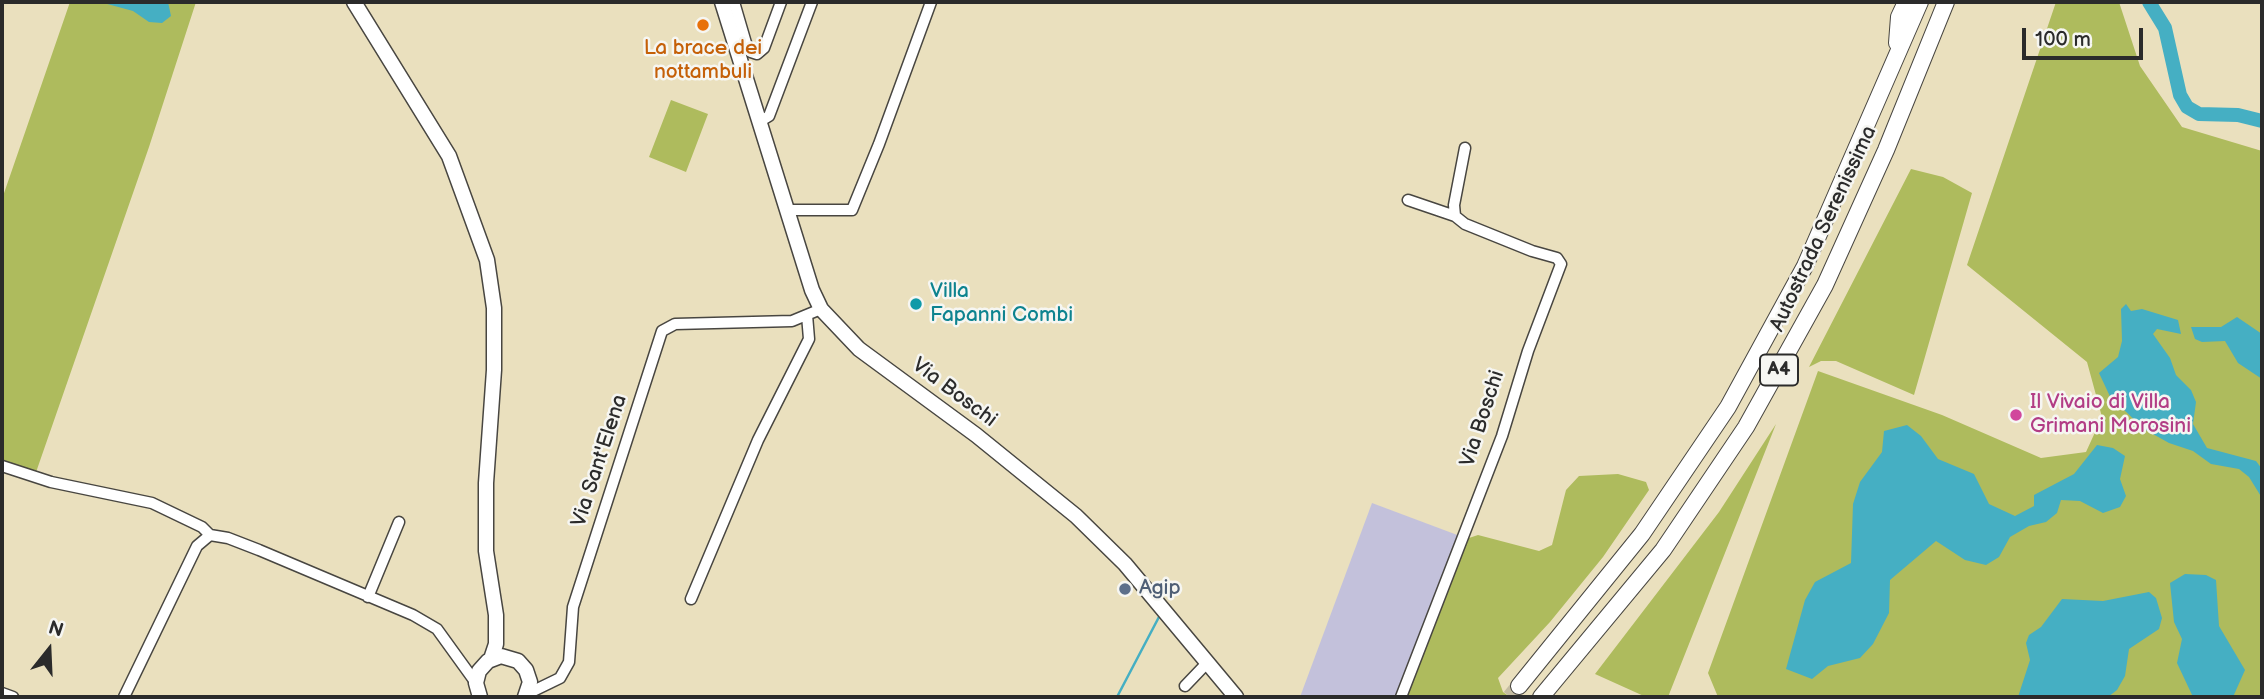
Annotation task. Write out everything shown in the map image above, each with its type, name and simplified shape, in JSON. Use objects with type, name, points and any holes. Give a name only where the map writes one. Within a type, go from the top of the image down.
[{"type":"highway","points":[[1895,63],[1899,17],[1906,2]]},
{"type":"highway","name":"Autostrada Serenissima","points":[[1519,686],[1642,534],[1728,407],[1805,266],[1920,2]]},
{"type":"highway","name":"Autostrada Serenissima","points":[[1541,697],[1663,550],[1746,427],[1825,285],[1945,2]]},
{"type":"highway","points":[[1917,73],[1936,41],[1953,2]]},
{"type":"main road","points":[[354,2],[449,156],[487,260],[494,308],[494,370],[486,483],[486,551],[496,615],[496,644],[478,690]]},
{"type":"main road","name":"Via Boschi","points":[[722,2],[812,290],[814,312],[851,343],[1004,457],[1076,516],[1125,564],[1236,697]]},
{"type":"main road","points":[[496,615],[514,659],[529,674],[526,696]]},
{"type":"main road","points":[[488,661],[501,656],[514,659]]},
{"type":"street","points":[[734,2],[746,43],[751,52],[757,54],[764,48],[781,2]]},
{"type":"street","points":[[759,122],[769,116],[812,2]]},
{"type":"street","points":[[786,210],[852,210],[930,2]]},
{"type":"street","points":[[1455,216],[1454,205],[1465,148]]},
{"type":"street","name":"Via Boschi","points":[[1401,697],[1503,436],[1528,351],[1561,264],[1557,258],[1532,251],[1465,224],[1455,216],[1408,201]]},
{"type":"street","name":"Via Boschi","points":[[691,599],[758,440],[809,339],[814,312]]},
{"type":"street","name":"Via Sant'Elena","points":[[552,682],[562,676],[569,662],[573,607],[662,331],[675,324],[792,321],[814,312]]},
{"type":"street","points":[[2,466],[51,482],[152,503],[202,527],[210,535],[228,538],[259,550],[413,615],[436,629],[458,657],[478,690]]},
{"type":"street","points":[[368,597],[400,522]]},
{"type":"street","points":[[124,697],[197,546],[210,535]]},
{"type":"street","points":[[458,657],[472,665],[488,661]]},
{"type":"street","points":[[1185,685],[1207,663]]},
{"type":"street","points":[[529,674],[538,680],[552,682]]},
{"type":"street","points":[[526,696],[552,682]]},
{"type":"street","points":[[2,693],[13,697]]},
{"type":"shaded area","points":[[1372,503],[1460,536],[1397,697],[1300,697]]},
{"type":"green space","points":[[70,2],[196,2],[149,147],[34,478],[2,466],[2,199]]},
{"type":"green space","points":[[2056,2],[2119,2],[2140,66],[2182,127],[2262,151],[2262,697],[1718,697],[1708,673],[1818,371],[1942,415],[2041,458],[2086,452],[2102,417],[2087,362],[1967,265]]},
{"type":"green space","points":[[671,100],[708,114],[686,172],[649,157]]},
{"type":"green space","points":[[1911,169],[1943,177],[1972,193],[1914,395],[1836,361],[1821,361],[1809,367]]},
{"type":"green space","points":[[1776,424],[1668,697],[1646,697],[1595,674],[1719,512]]},
{"type":"green space","points":[[1618,474],[1646,482],[1649,490],[1603,557],[1550,622],[1498,678],[1503,692],[1510,697],[1406,697],[1466,539],[1478,535],[1539,551],[1552,545],[1566,490],[1579,476]]},
{"type":"water","points":[[100,2],[168,2],[171,16],[162,23],[149,22],[133,11]]},
{"type":"water","points":[[2126,304],[2131,311],[2142,309],[2178,320],[2181,334],[2157,329],[2153,334],[2170,358],[2176,375],[2191,390],[2196,402],[2193,424],[2207,448],[2256,461],[2262,469],[2262,498],[2249,477],[2239,469],[2211,464],[2193,451],[2169,443],[2144,429],[2122,408],[2114,405],[2099,373],[2118,357],[2122,341],[2121,309]]},
{"type":"water","points":[[2237,317],[2262,334],[2262,379],[2238,363],[2225,341],[2202,342],[2195,339],[2191,327],[2221,327]]},
{"type":"water","points":[[1907,425],[1921,436],[1938,459],[1974,474],[1989,504],[2015,516],[2034,506],[2034,495],[2074,474],[2097,445],[2113,448],[2125,456],[2120,479],[2126,496],[2120,507],[2103,513],[2080,501],[2061,500],[2057,513],[2046,522],[2029,526],[2010,537],[1999,557],[1986,565],[1965,560],[1936,541],[1890,580],[1889,613],[1873,644],[1860,658],[1828,666],[1812,679],[1786,669],[1805,600],[1815,582],[1851,563],[1853,504],[1860,482],[1882,452],[1884,431]]},
{"type":"water","points":[[2185,574],[2206,575],[2216,580],[2219,626],[2245,670],[2233,697],[2193,697],[2177,663],[2182,639],[2174,622],[2170,583]]},
{"type":"water","points":[[2149,592],[2156,598],[2162,618],[2159,629],[2129,649],[2125,676],[2117,690],[2108,697],[2018,697],[2030,660],[2026,643],[2029,635],[2041,627],[2062,599],[2103,601]]},
{"type":"waterway","points":[[2149,2],[2165,28],[2180,95],[2187,107],[2199,114],[2238,115],[2262,121]]},
{"type":"waterway","points":[[1117,697],[1160,615]]},
{"type":"tunnel","points":[[1510,697],[1519,686]]},
{"type":"place","name":"La brace dei nottambuli","points":[[703,25]]},
{"type":"place","name":"Villa Fapanni Combi","points":[[916,304]]},
{"type":"place","name":"Il Vivaio di Villa Grimani Morosini","points":[[2016,415]]},
{"type":"place","name":"Agip","points":[[1125,589]]}]
